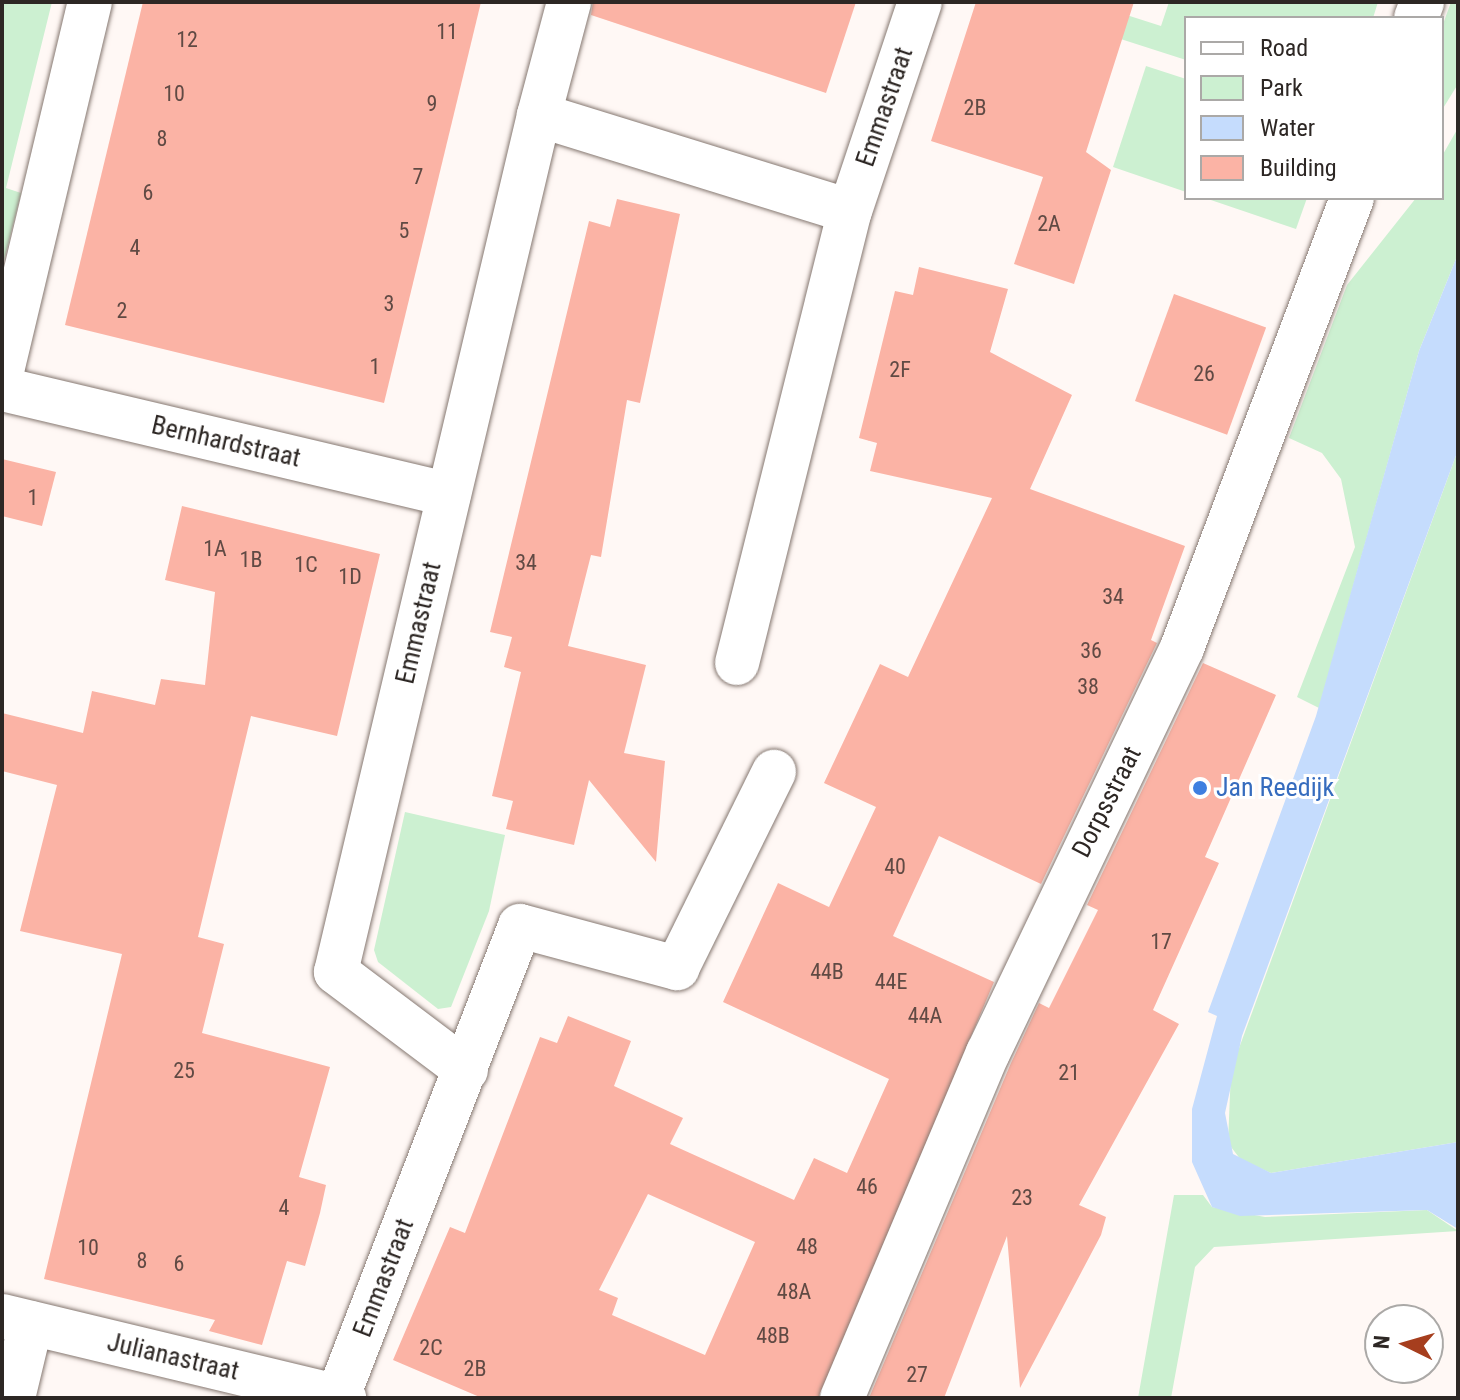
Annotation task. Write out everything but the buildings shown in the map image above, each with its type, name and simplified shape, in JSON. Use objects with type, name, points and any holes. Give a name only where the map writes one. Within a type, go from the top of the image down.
[{"type":"street","points":[[2,371],[90,2]]},
{"type":"street","name":"Emmastraat","points":[[466,1070],[336,972],[539,115],[569,2]]},
{"type":"street","name":"Emmastraat","points":[[737,663],[850,211],[920,2]]},
{"type":"street","points":[[539,115],[850,211]]},
{"type":"street","name":"Dorpsstraat","points":[[842,1398],[988,1053],[1176,663],[1351,200]]},
{"type":"street","name":"Bernhardstraat","points":[[2,389],[449,495]]},
{"type":"street","name":"Emmastraat","points":[[341,1397],[520,926],[677,968],[774,772]]},
{"type":"street","points":[[13,1398],[16,1319]]},
{"type":"street","name":"Julianastraat","points":[[16,1319],[341,1397]]},
{"type":"green space","points":[[3,2],[52,2],[6,188],[21,193],[2,269]]},
{"type":"green space","points":[[1086,2],[1161,26],[1169,2],[1378,2],[1374,16],[1184,16],[1184,59],[1074,24]]},
{"type":"green space","points":[[1451,2],[1458,2],[1458,84],[1444,107],[1444,21]]},
{"type":"green space","points":[[1146,66],[1184,78],[1184,191],[1113,167]]},
{"type":"green space","points":[[1458,128],[1458,254],[1419,351],[1319,708],[1297,697],[1355,547],[1341,479],[1322,453],[1289,438],[1347,285],[1414,200],[1444,200],[1444,152]]},
{"type":"green space","points":[[1211,200],[1306,200],[1296,229]]},
{"type":"green space","points":[[1458,450],[1458,1142],[1271,1173],[1241,1160],[1228,1143],[1231,1070]]},
{"type":"green space","points":[[405,812],[505,835],[489,911],[451,1007],[438,1009],[378,962],[374,950]]},
{"type":"green space","points":[[1174,1195],[1203,1195],[1212,1207],[1265,1217],[1427,1210],[1458,1231],[1214,1247],[1195,1267],[1171,1398],[1138,1398]]},
{"type":"water","points":[[1458,254],[1458,450],[1242,1036],[1225,1113],[1233,1154],[1271,1173],[1458,1142],[1458,1229],[1427,1210],[1240,1216],[1212,1207],[1192,1162],[1192,1109],[1217,1016],[1208,1012],[1316,716],[1419,351]]},
{"type":"place","name":"Jan Reedijk","points":[[1200,788]]}]
